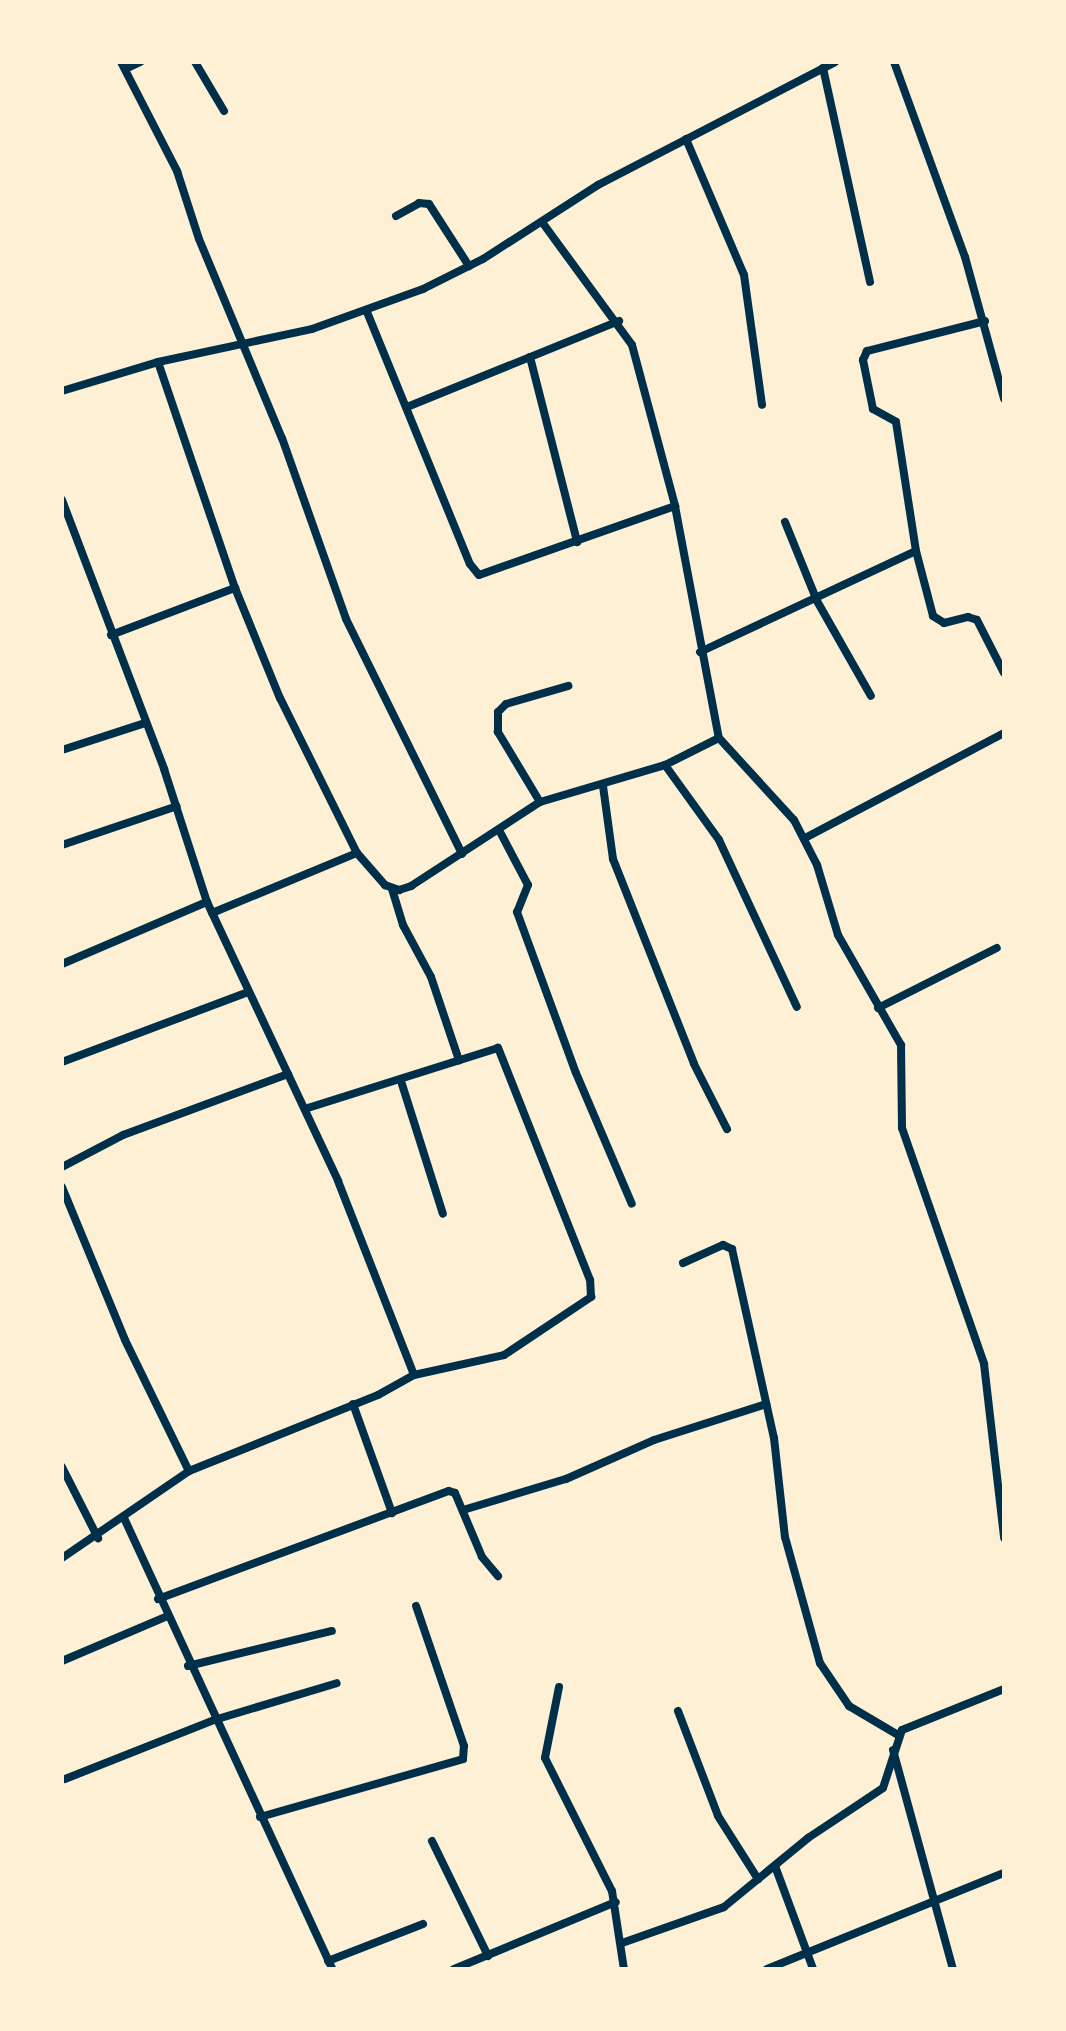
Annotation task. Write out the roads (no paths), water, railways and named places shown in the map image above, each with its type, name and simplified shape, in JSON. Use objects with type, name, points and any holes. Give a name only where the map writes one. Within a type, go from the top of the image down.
[{"type":"street","points":[[140,62],[123,66],[177,171],[199,239],[287,450],[346,619],[462,854]]},
{"type":"street","points":[[195,62],[224,111]]},
{"type":"street","points":[[62,391],[158,362],[243,347],[367,312],[469,266],[598,185],[835,62]]},
{"type":"street","points":[[894,62],[985,321],[1004,399]]},
{"type":"street","points":[[823,68],[870,282]]},
{"type":"street","points":[[686,139],[744,275],[762,405]]},
{"type":"street","points":[[396,216],[419,203],[429,204],[469,266]]},
{"type":"street","points":[[542,222],[619,321],[641,374],[675,506],[700,652],[719,738],[771,790],[805,838],[838,935],[901,1045],[902,1128],[984,1364],[1004,1538]]},
{"type":"street","points":[[367,312],[474,571],[485,575],[675,506]]},
{"type":"street","points":[[407,407],[619,321]]},
{"type":"street","points":[[985,321],[864,355],[873,409],[896,422],[916,551],[933,616],[944,623],[968,617],[977,620],[1004,673]]},
{"type":"street","points":[[530,357],[577,542]]},
{"type":"street","points":[[158,362],[235,588],[280,698],[357,853],[392,889],[403,925],[431,977],[459,1060]]},
{"type":"street","points":[[62,500],[177,806],[207,902],[356,1223],[414,1375]]},
{"type":"street","points":[[785,522],[817,601],[871,696]]},
{"type":"street","points":[[700,652],[817,601],[916,551]]},
{"type":"street","points":[[111,635],[235,588]]},
{"type":"street","points":[[540,802],[498,732],[498,712],[506,704],[568,686]]},
{"type":"street","points":[[62,750],[145,723]]},
{"type":"street","points":[[805,838],[1004,733]]},
{"type":"street","points":[[392,889],[411,886],[540,802],[603,786],[665,765],[719,738]]},
{"type":"street","points":[[665,765],[719,840],[797,1007]]},
{"type":"street","points":[[603,786],[614,834],[613,859],[694,1064],[727,1129]]},
{"type":"street","points":[[62,845],[177,806]]},
{"type":"street","points":[[499,830],[528,885],[517,912],[576,1073],[632,1204]]},
{"type":"street","points":[[212,913],[357,853]]},
{"type":"street","points":[[62,964],[207,902]]},
{"type":"street","points":[[878,1008],[997,948]]},
{"type":"street","points":[[62,1062],[248,992]]},
{"type":"street","points":[[62,1558],[98,1538],[189,1471],[353,1404],[414,1375],[516,1349],[587,1304],[592,1289],[537,1153],[503,1053],[489,1048],[401,1081],[305,1109]]},
{"type":"street","points":[[62,1167],[123,1135],[288,1074]]},
{"type":"street","points":[[401,1081],[443,1214]]},
{"type":"street","points":[[62,1187],[125,1340],[189,1471]]},
{"type":"street","points":[[683,1263],[723,1245],[732,1249],[766,1404],[785,1537],[820,1663],[849,1706],[898,1735]]},
{"type":"street","points":[[353,1404],[392,1513]]},
{"type":"street","points":[[463,1510],[566,1479],[654,1440],[766,1404]]},
{"type":"street","points":[[62,1467],[98,1538]]},
{"type":"street","points":[[158,1599],[449,1491],[455,1493],[482,1557],[498,1576]]},
{"type":"street","points":[[124,1518],[165,1617],[330,1965],[423,1924]]},
{"type":"street","points":[[260,1817],[463,1759],[464,1746],[416,1606]]},
{"type":"street","points":[[62,1661],[165,1617]]},
{"type":"street","points":[[188,1666],[332,1631]]},
{"type":"street","points":[[65,1779],[214,1720],[337,1683]]},
{"type":"street","points":[[559,1687],[545,1758],[616,1902],[624,1969]]},
{"type":"street","points":[[622,1943],[714,1914],[883,1788],[898,1735],[1004,1689]]},
{"type":"street","points":[[678,1711],[718,1816],[758,1879]]},
{"type":"street","points":[[893,1749],[953,1969]]},
{"type":"street","points":[[432,1841],[488,1956]]},
{"type":"street","points":[[775,1866],[813,1969]]},
{"type":"street","points":[[767,1969],[1004,1873]]},
{"type":"street","points":[[454,1969],[616,1902]]}]
